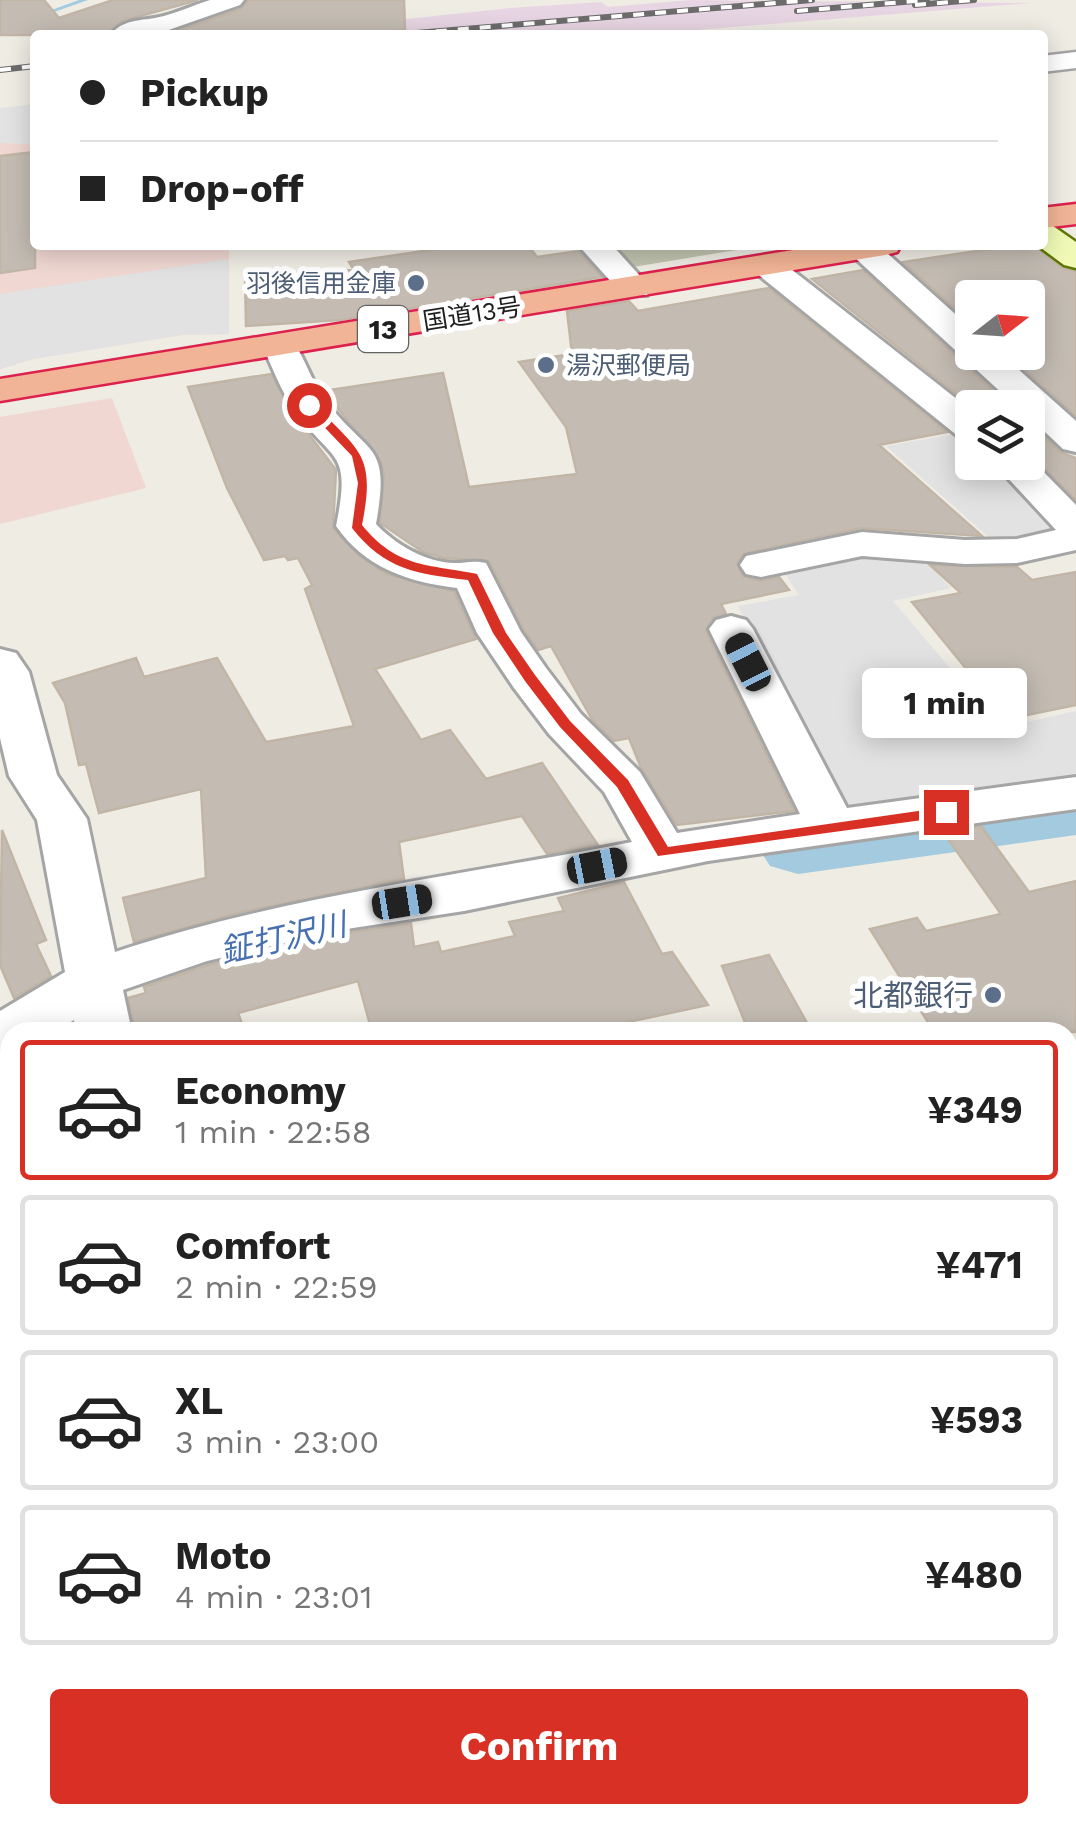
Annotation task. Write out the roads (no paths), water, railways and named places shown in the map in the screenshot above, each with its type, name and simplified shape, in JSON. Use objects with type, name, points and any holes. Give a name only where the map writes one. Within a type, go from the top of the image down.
[{"type":"highway","points":[[1048,217],[1076,214]]},
{"type":"highway","name":"国道13号","points":[[0,390],[857,250]]},
{"type":"main road","points":[[1048,237],[1076,258]]},
{"type":"street","points":[[144,0],[200,12]]},
{"type":"street","points":[[135,30],[232,0]]},
{"type":"street","points":[[1048,63],[1076,60]]},
{"type":"street","points":[[599,250],[634,288]]},
{"type":"street","points":[[877,250],[955,330]]},
{"type":"street","points":[[766,266],[955,416]]},
{"type":"street","points":[[279,345],[309,405],[358,456],[364,483],[356,526],[375,549],[416,570],[472,574],[500,633],[530,678],[565,724],[622,784],[664,852]]},
{"type":"street","points":[[998,370],[1076,441]]},
{"type":"street","points":[[1029,480],[1076,528]]},
{"type":"street","points":[[761,565],[862,544],[964,552],[1017,551],[1076,538]]},
{"type":"street","points":[[731,630],[832,828]]},
{"type":"street","points":[[0,662],[7,672],[33,776],[62,818],[100,1008]]},
{"type":"street","points":[[50,1022],[100,1008],[199,944],[340,912],[464,893],[664,852],[1076,793]]},
{"type":"waterway","points":[[38,16],[85,0]]},
{"type":"waterway","name":"鉦打沢川","points":[[798,847],[1076,809]]},
{"type":"railway","points":[[452,30],[812,0]]},
{"type":"railway","points":[[797,11],[927,0]]},
{"type":"railway","points":[[915,5],[974,0]]},
{"type":"railway","points":[[0,70],[30,67]]},
{"type":"place","name":"羽後信用金庫","points":[[416,283]]},
{"type":"place","name":"湯沢郵便局","points":[[546,365]]},
{"type":"place","name":"北都銀行","points":[[993,995]]}]
